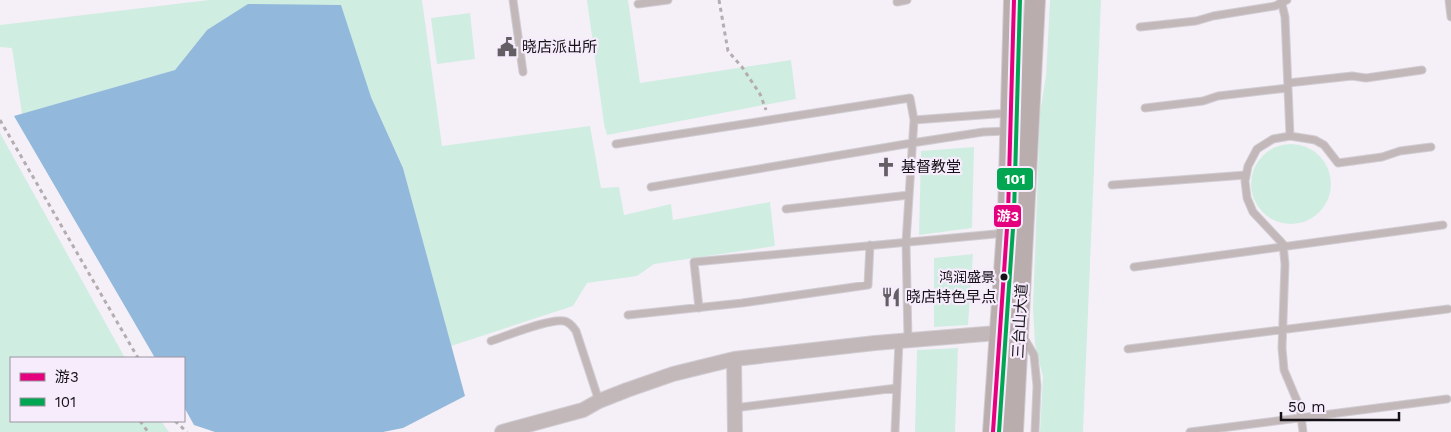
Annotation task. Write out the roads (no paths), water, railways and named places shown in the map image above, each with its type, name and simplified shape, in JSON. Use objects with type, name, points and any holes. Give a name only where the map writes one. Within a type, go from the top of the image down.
[{"type":"main road","name":"三台山大道","points":[[1014,0],[1020,122]]},
{"type":"main road","name":"三台山大道","points":[[1013,432],[1010,332],[1020,122],[1034,0]]},
{"type":"main road","name":"三台山大道","points":[[993,432],[1010,332]]},
{"type":"street","points":[[502,432],[527,428],[583,410],[599,401],[673,374],[734,359],[903,340],[1010,332]]},
{"type":"street","points":[[734,359],[734,432]]},
{"type":"lane","points":[[513,0],[523,72]]},
{"type":"lane","points":[[638,4],[668,0]]},
{"type":"lane","points":[[897,2],[907,0]]},
{"type":"lane","points":[[1449,0],[1451,16]]},
{"type":"lane","points":[[1140,27],[1196,20],[1274,6],[1283,1],[1290,136]]},
{"type":"lane","points":[[1145,108],[1203,101],[1218,96],[1352,76],[1366,78],[1422,70]]},
{"type":"lane","points":[[616,144],[910,98],[914,120],[906,242],[903,340],[897,388],[896,432]]},
{"type":"lane","points":[[914,120],[1020,122]]},
{"type":"lane","points":[[651,187],[983,132],[1020,122]]},
{"type":"lane","points":[[1303,432],[1300,408],[1284,370],[1282,330],[1284,247],[1278,236],[1253,212],[1247,198],[1245,181],[1248,166],[1257,149],[1273,139],[1290,136],[1315,140],[1324,146],[1338,163],[1382,157],[1400,151],[1431,147]]},
{"type":"lane","points":[[1112,185],[1246,175]]},
{"type":"lane","points":[[786,209],[909,196]]},
{"type":"lane","points":[[1134,267],[1443,225]]},
{"type":"lane","points":[[699,308],[694,262],[1015,232]]},
{"type":"lane","points":[[628,315],[699,308],[868,285],[870,245]]},
{"type":"lane","points":[[1128,349],[1448,309]]},
{"type":"lane","points":[[491,341],[547,323],[566,321],[576,331],[599,401]]},
{"type":"lane","points":[[1010,332],[1034,355],[1037,386],[1035,432]]},
{"type":"lane","points":[[734,408],[897,388]]},
{"type":"lane","points":[[1190,432],[1447,399]]},
{"type":"water","points":[[248,4],[341,5],[371,97],[403,168],[465,396],[403,428],[383,432],[215,432],[194,425],[185,409],[185,357],[154,357],[14,116],[175,70],[207,30]]},
{"type":"place","name":"晓店派出所","points":[[507,47]]},
{"type":"place","name":"基督教堂","points":[[886,167]]},
{"type":"place","name":"鸿润盛景","points":[[1004,277]]},
{"type":"place","name":"晓店特色早点","points":[[891,297]]}]
